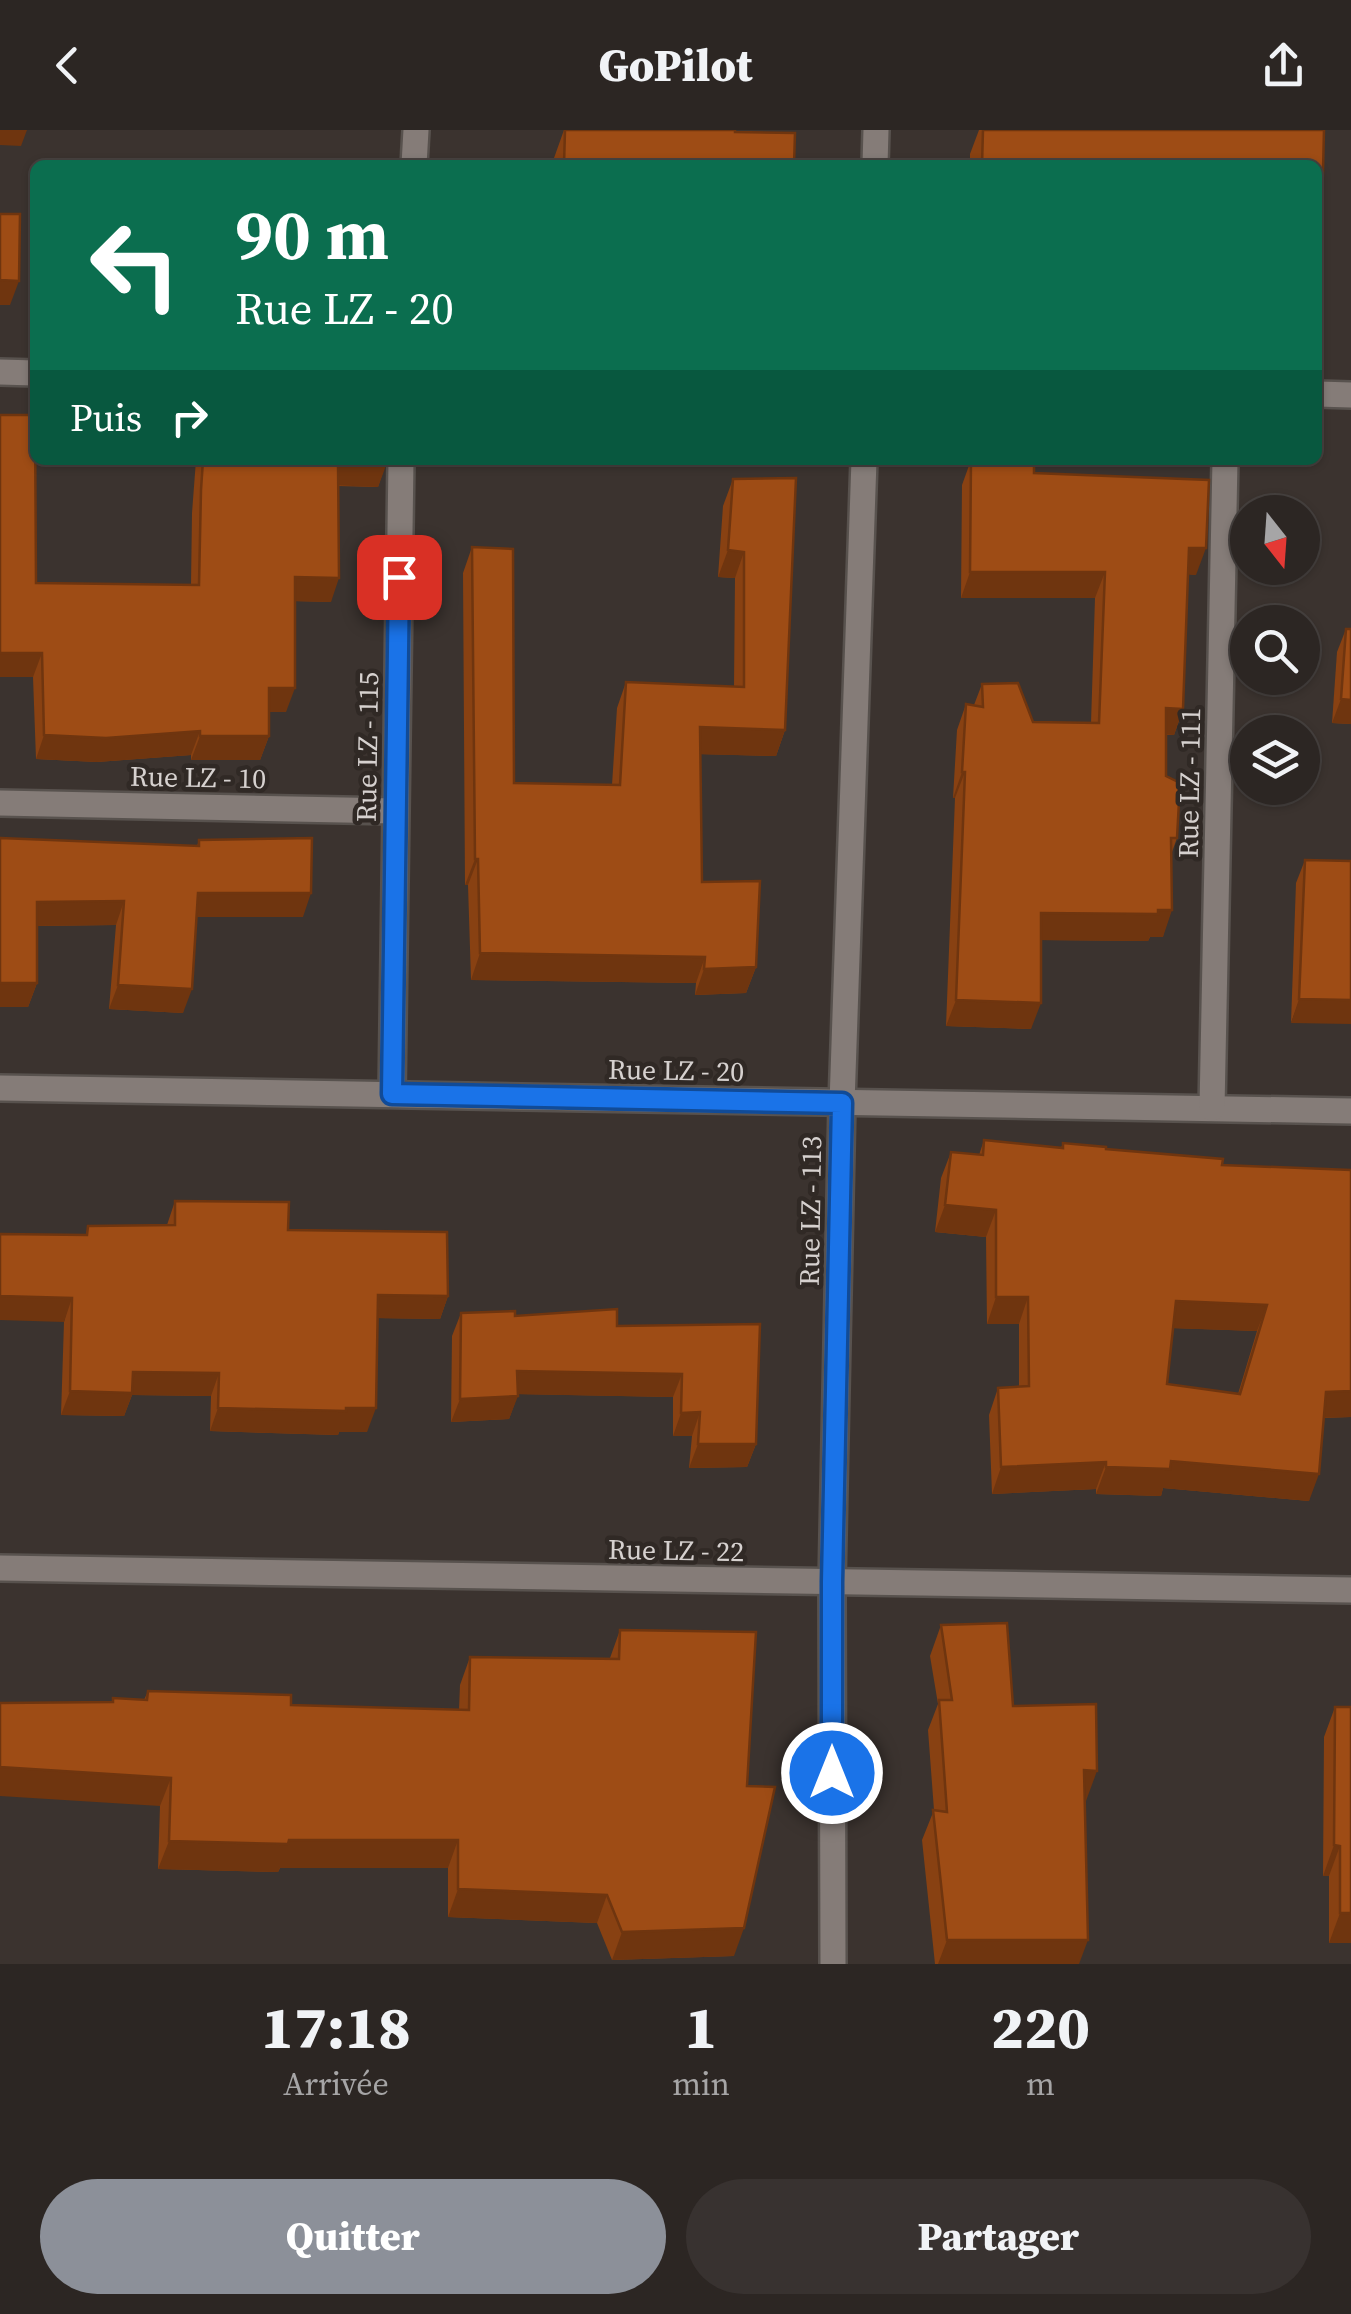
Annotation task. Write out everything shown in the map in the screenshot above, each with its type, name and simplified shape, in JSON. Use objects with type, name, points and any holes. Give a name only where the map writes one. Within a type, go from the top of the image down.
[{"type":"street","points":[[414,160],[416,130]]},
{"type":"street","points":[[875,160],[876,130]]},
{"type":"street","points":[[0,372],[30,373]]},
{"type":"street","points":[[1322,394],[1351,394]]},
{"type":"street","name":"Rue LZ - 115","points":[[392,1094],[401,465]]},
{"type":"street","name":"Rue LZ - 113","points":[[832,1964],[832,1582],[842,1103],[864,465]]},
{"type":"street","name":"Rue LZ - 111","points":[[1212,1108],[1225,465]]},
{"type":"street","name":"Rue LZ - 10","points":[[0,803],[396,812]]},
{"type":"street","name":"Rue LZ - 20","points":[[0,1088],[1351,1111]]},
{"type":"street","name":"Rue LZ - 22","points":[[0,1568],[1351,1590]]},
{"type":"building","points":[[565,130],[795,133],[794,160],[564,160]]},
{"type":"building","points":[[983,130],[1324,130],[1322,212],[1322,160],[982,160]]},
{"type":"building","points":[[0,214],[20,214],[19,281],[0,280]]},
{"type":"building","points":[[0,415],[30,415],[30,465],[35,465],[36,583],[199,585],[203,465],[338,465],[339,578],[295,577],[295,688],[269,688],[269,736],[200,736],[200,731],[106,738],[44,735],[42,653],[0,653]]},
{"type":"building","points":[[971,465],[1034,465],[1034,473],[1209,480],[1206,548],[1189,548],[1183,709],[1166,708],[1166,776],[1180,783],[1177,838],[1171,838],[1172,910],[1158,910],[1158,914],[1041,913],[1041,1003],[956,1000],[966,704],[983,707],[982,684],[1018,683],[1033,722],[1099,723],[1105,572],[970,572]]},
{"type":"building","points":[[796,478],[785,730],[700,727],[702,882],[760,881],[756,967],[704,969],[705,957],[480,953],[475,859],[472,547],[513,549],[514,783],[620,785],[626,682],[744,687],[744,552],[728,550],[733,479]]},
{"type":"building","points":[[1346,629],[1351,629],[1351,700],[1341,699]]},
{"type":"building","points":[[0,838],[199,846],[199,840],[312,838],[311,893],[198,893],[192,989],[118,985],[124,901],[37,902],[37,983],[0,983]]},
{"type":"building","points":[[1305,860],[1351,861],[1351,1000],[1299,999]]},
{"type":"building","points":[[984,1140],[1063,1148],[1063,1143],[1223,1159],[1222,1165],[1351,1170],[1351,1391],[1326,1392],[1319,1474],[1171,1461],[1170,1469],[1106,1467],[1106,1462],[1001,1467],[998,1388],[1029,1386],[1028,1297],[996,1297],[996,1210],[945,1205],[951,1152],[983,1155]],"holes":[[[1176,1301],[1267,1305],[1240,1394],[1167,1384]]]},
{"type":"building","points":[[175,1201],[289,1202],[288,1230],[447,1232],[448,1296],[378,1295],[376,1408],[218,1408],[219,1373],[133,1372],[132,1393],[70,1391],[72,1298],[0,1296],[0,1234],[87,1235],[88,1226],[175,1225]]},
{"type":"building","points":[[617,1309],[617,1326],[760,1324],[756,1444],[698,1444],[700,1412],[681,1413],[682,1374],[517,1371],[518,1396],[460,1399],[461,1313],[515,1311],[515,1316]]},
{"type":"building","points":[[1007,1623],[1013,1706],[1096,1704],[1097,1771],[1084,1770],[1088,1940],[947,1940],[933,1810],[947,1812],[939,1700],[952,1700],[941,1625]]},
{"type":"building","points":[[620,1630],[756,1632],[747,1786],[775,1787],[744,1928],[622,1932],[607,1895],[458,1889],[458,1840],[289,1840],[288,1844],[169,1841],[171,1778],[0,1767],[0,1703],[147,1700],[148,1691],[291,1695],[291,1705],[469,1710],[470,1657],[619,1659]]},
{"type":"building","points":[[1335,1707],[1351,1707],[1351,1913],[1340,1913],[1340,1846],[1334,1845]]},
{"type":"route","points":[[399,577],[392,1094],[842,1103],[832,1773]]}]
